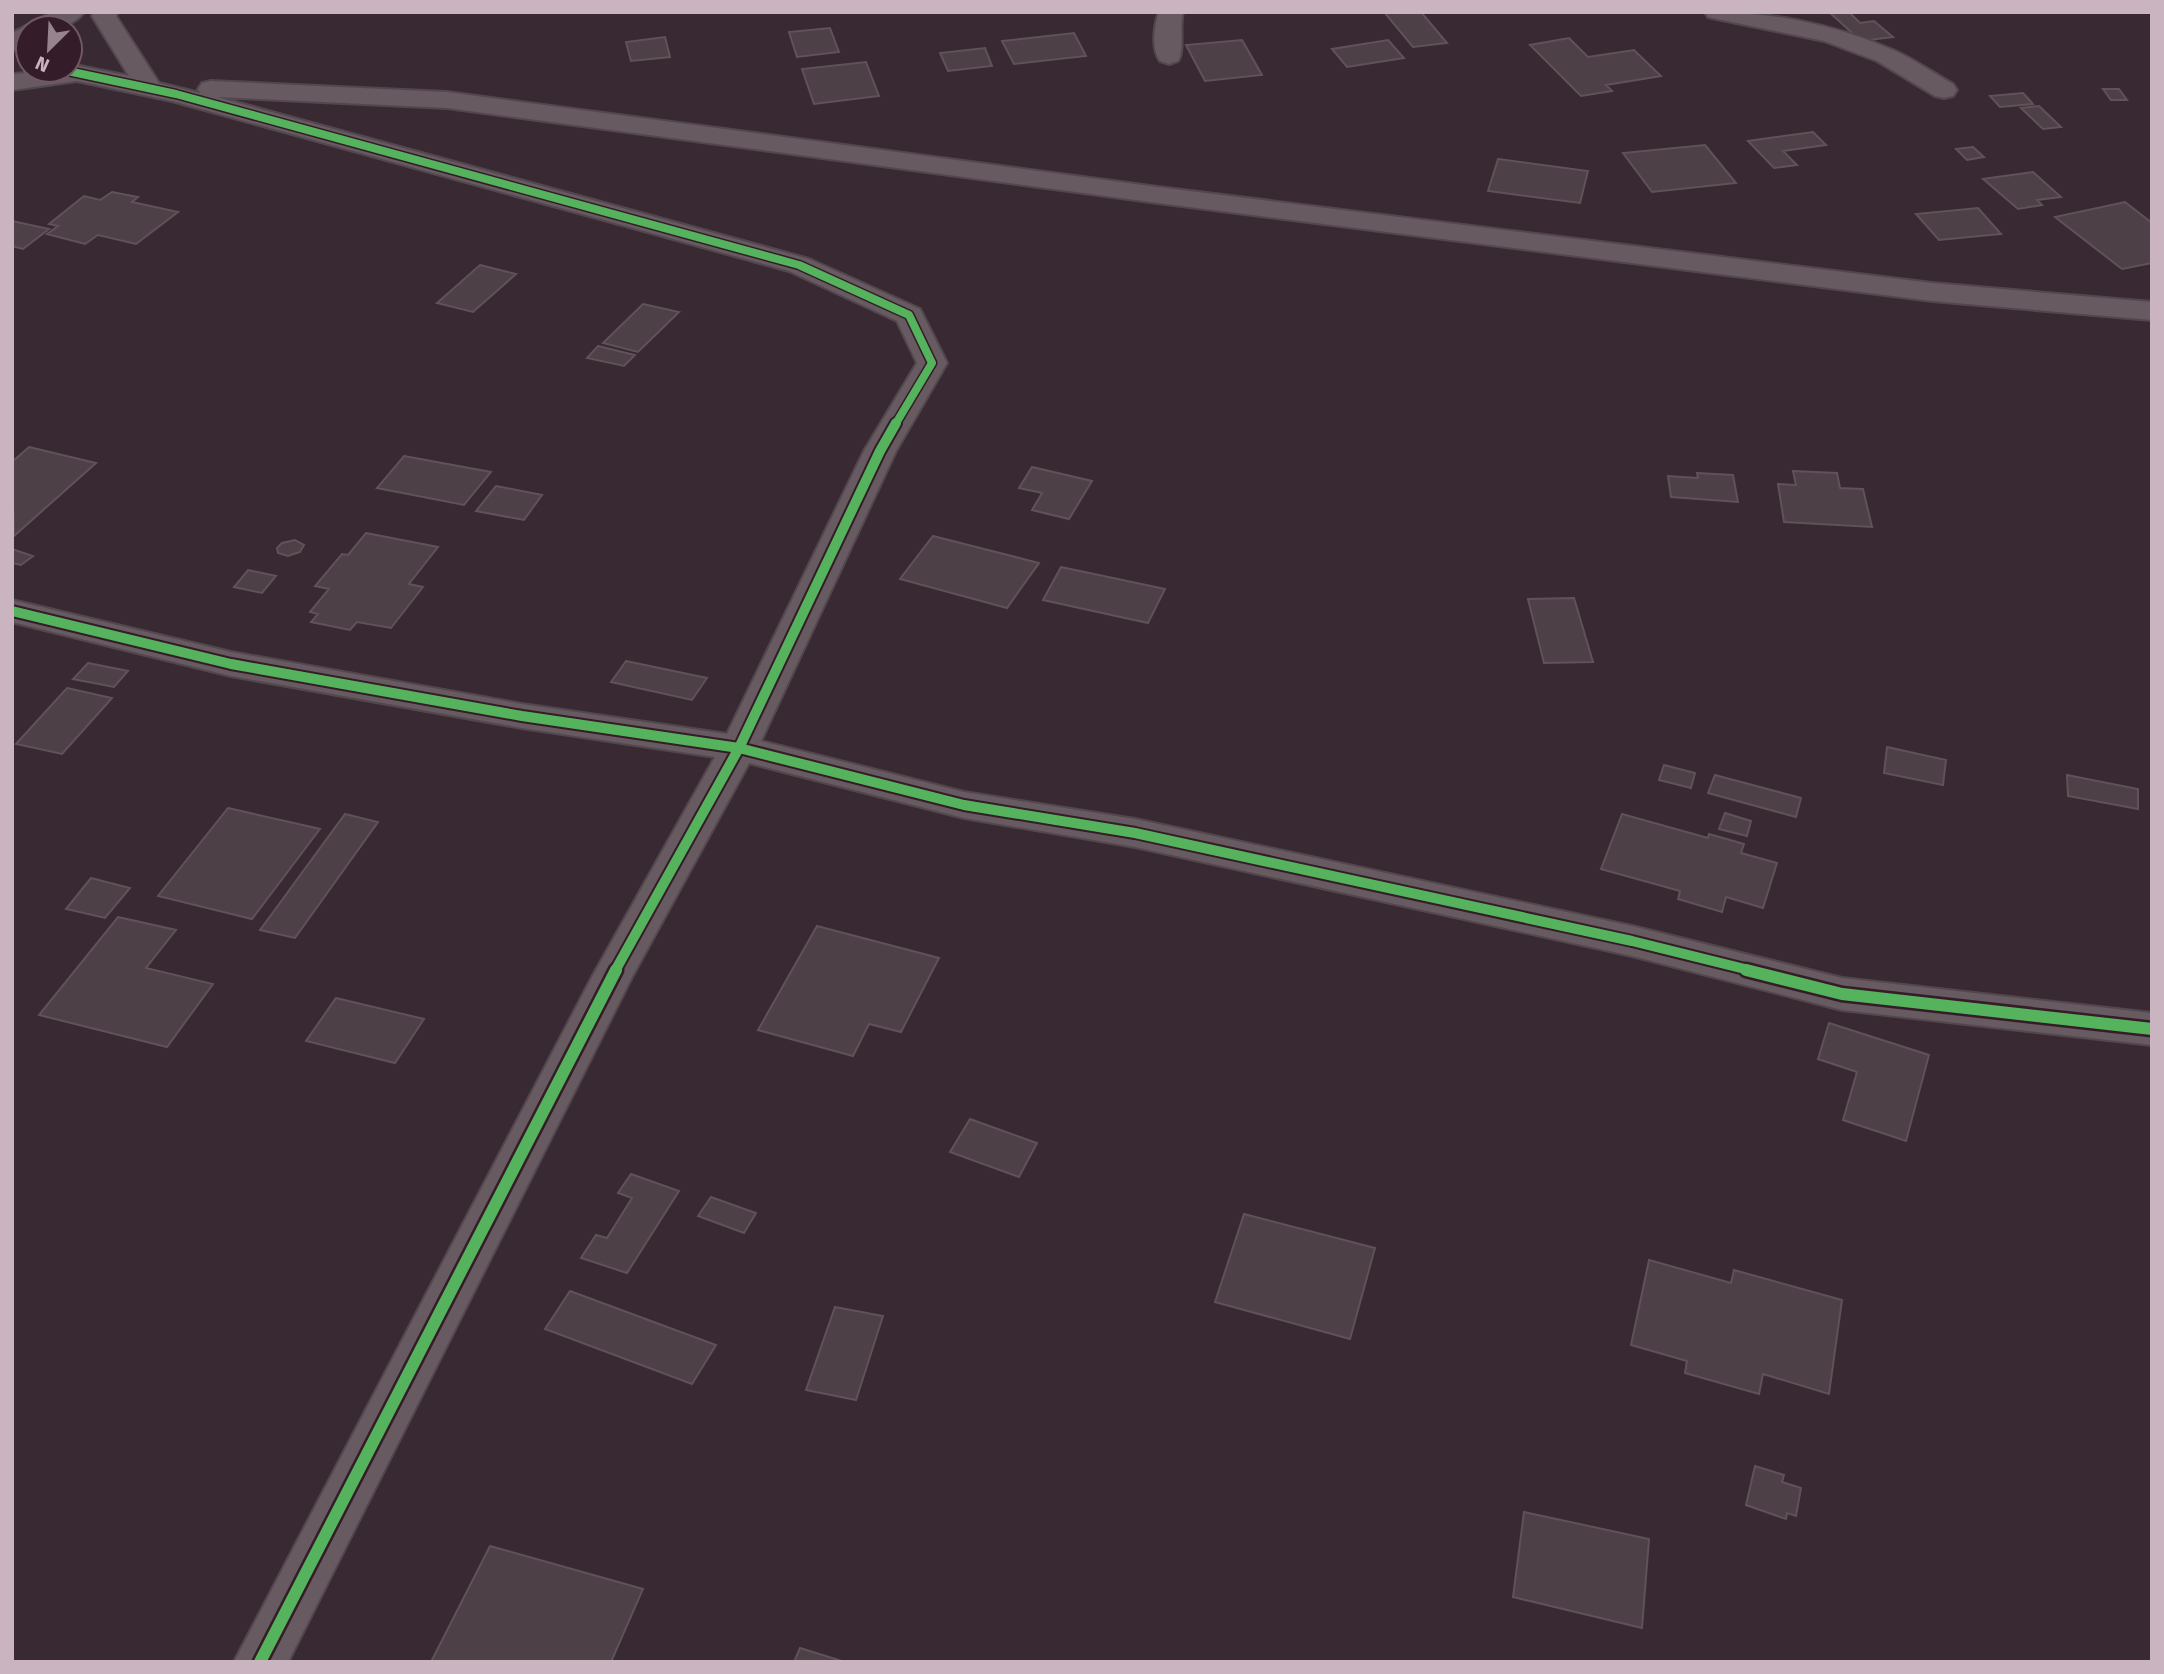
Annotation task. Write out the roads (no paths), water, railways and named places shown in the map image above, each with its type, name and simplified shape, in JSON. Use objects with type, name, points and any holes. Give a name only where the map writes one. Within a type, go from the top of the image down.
[{"type":"street","points":[[106,12],[104,16],[163,92]]},
{"type":"street","points":[[1169,56],[1167,25],[1171,12]]},
{"type":"street","points":[[1717,12],[1831,35],[1886,56],[1944,90]]},
{"type":"street","points":[[84,75],[163,92],[799,265],[909,316],[932,363],[880,451],[739,748],[612,977],[260,1662]]},
{"type":"street","points":[[163,92],[220,88],[447,100],[1338,218],[1933,292],[2152,311]]},
{"type":"street","points":[[1338,218],[1384,204]]},
{"type":"street","points":[[12,611],[231,664],[522,716],[739,748],[964,805],[1148,836],[1632,941],[1842,994],[2152,1029]]}]
